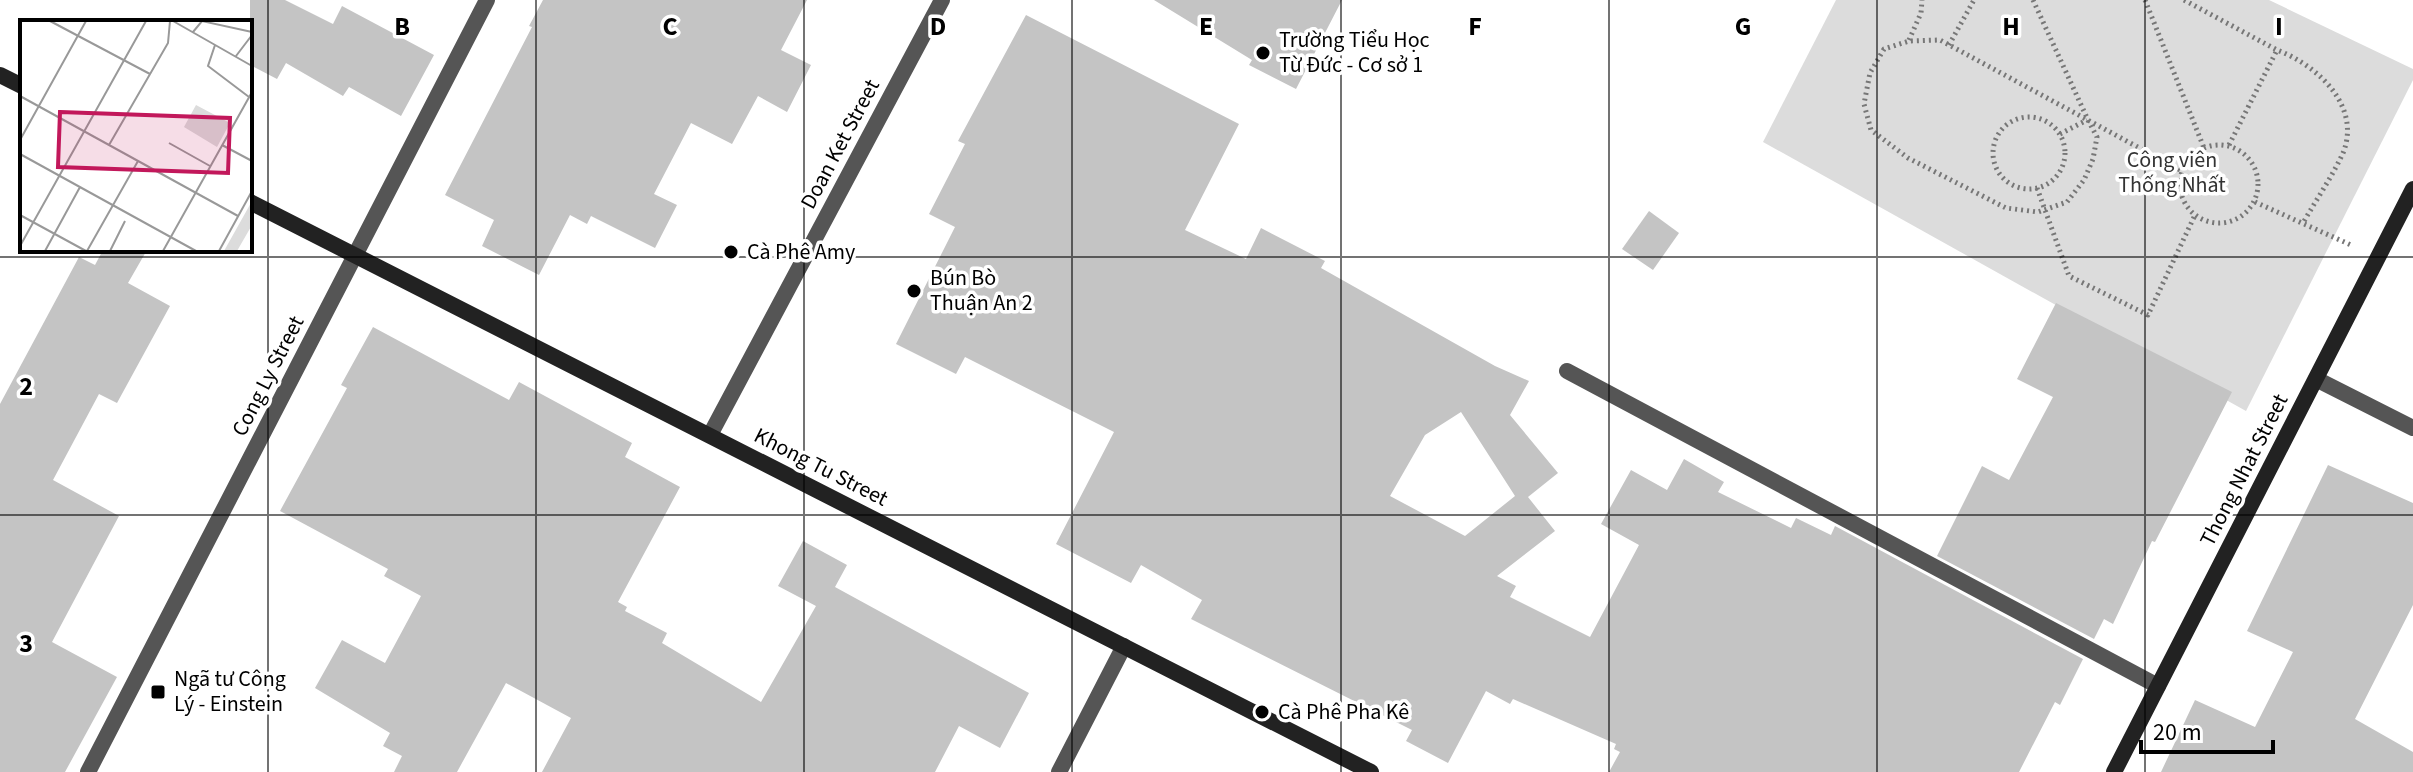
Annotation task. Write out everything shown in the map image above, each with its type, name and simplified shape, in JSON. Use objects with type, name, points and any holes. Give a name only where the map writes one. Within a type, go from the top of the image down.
[{"type":"street","name":"Cong Ly Street","points":[[88,772],[487,0]]},
{"type":"street","name":"Doan Ket Street","points":[[710,435],[942,0]]},
{"type":"street","points":[[0,75],[20,85]]},
{"type":"street","name":"Thong Nhat Street","points":[[2114,772],[2413,189]]},
{"type":"street","name":"Khong Tu Street","points":[[252,203],[1371,772]]},
{"type":"street","points":[[1567,371],[2158,686]]},
{"type":"street","points":[[2316,379],[2413,428]]},
{"type":"street","points":[[1059,772],[1124,646]]},
{"type":"path","points":[[1909,41],[1921,13],[1922,0]]},
{"type":"path","points":[[1949,45],[1974,0]]},
{"type":"path","points":[[2033,0],[2088,120],[2097,137],[2093,159],[2084,180],[2067,202],[2038,212],[2006,208],[1908,158],[1871,130],[1864,104],[1870,73],[1884,49],[1909,41],[1940,40],[1949,45],[2088,120],[2182,171]]},
{"type":"path","points":[[2145,0],[2204,148]]},
{"type":"path","points":[[2184,0],[2293,56],[2329,83],[2339,100],[2347,124],[2344,151],[2303,223]]},
{"type":"path","points":[[2229,145],[2277,50]]},
{"type":"path","points":[[2029,117],[2041,118],[2060,134],[2065,144],[2063,166],[2048,184],[2037,188],[2013,185],[2003,179],[1992,156],[1998,133],[2006,124],[2029,117]]},
{"type":"path","points":[[2060,134],[2088,120]]},
{"type":"path","points":[[2216,144],[2229,145],[2240,150],[2255,168],[2259,179],[2254,202],[2248,211],[2228,222],[2216,223],[2195,215],[2181,195],[2182,171],[2195,153],[2204,148],[2216,144]]},
{"type":"path","points":[[2037,188],[2069,276],[2148,315],[2195,215]]},
{"type":"path","points":[[2254,202],[2378,257]]},
{"type":"green space","name":"Công viên Thống Nhất","points":[[1836,0],[2269,0],[2413,69],[2413,80],[2246,411],[1763,142]]},
{"type":"building","points":[[250,0],[285,0],[333,24],[342,6],[434,55],[401,116],[349,87],[343,96],[286,63],[277,79],[252,66]]},
{"type":"building","points":[[543,0],[807,0],[781,50],[811,65],[787,112],[758,96],[732,144],[691,123],[654,194],[677,205],[655,248],[591,216],[587,224],[570,215],[539,275],[482,246],[494,220],[445,195]]},
{"type":"building","name":"Trường Tiểu Học Từ Đức - Cơ sở 1","points":[[1154,0],[1342,0],[1296,89],[1249,65],[1252,60]]},
{"type":"building","points":[[1026,15],[1239,124],[1185,230],[1246,259],[1261,228],[1325,261],[1321,268],[1495,366],[1529,381],[1510,415],[1558,473],[1528,497],[1555,531],[1497,576],[1516,586],[1510,597],[1590,637],[1639,545],[1601,524],[1631,470],[1667,490],[1684,459],[1724,482],[1718,492],[1791,528],[1796,518],[1831,535],[1835,526],[2083,659],[2060,705],[2055,702],[2019,772],[1609,772],[1620,752],[1614,749],[1616,744],[1513,699],[1510,704],[1486,691],[1448,763],[1406,741],[1412,730],[1191,619],[1202,600],[1141,565],[1131,583],[1056,544],[1114,432],[965,357],[956,374],[896,344],[955,227],[929,214],[965,144],[958,141]],"holes":[[[1461,412],[1515,496],[1465,536],[1390,496],[1425,435]]]},
{"type":"building","points":[[1649,211],[1679,233],[1653,270],[1622,249]]},
{"type":"building","points":[[102,252],[146,252],[128,283],[170,306],[117,403],[99,394],[53,480],[119,516],[52,642],[117,677],[65,772],[0,772],[0,404],[79,257],[95,265]]},
{"type":"building","points":[[2056,303],[2232,392],[2155,542],[2152,541],[2113,624],[2104,619],[2094,639],[1937,556],[1982,466],[2009,480],[2053,397],[2017,379]]},
{"type":"building","points":[[373,327],[509,400],[519,382],[632,443],[625,457],[680,487],[618,602],[627,607],[625,611],[667,633],[662,643],[761,702],[816,606],[778,586],[803,541],[847,565],[835,587],[1029,693],[1000,748],[959,726],[935,772],[542,772],[571,718],[506,683],[457,772],[394,772],[402,756],[383,746],[390,733],[315,688],[342,640],[385,663],[421,596],[384,576],[388,569],[280,511],[347,388],[341,385]]},
{"type":"building","points":[[2328,465],[2413,503],[2413,605],[2355,719],[2413,752],[2413,772],[2161,772],[2195,700],[2255,727],[2293,652],[2247,631]]},
{"type":"place","name":"Trường Tiểu Học Từ Đức - Cơ sở 1","points":[[1263,53]]},
{"type":"place","name":"Cà Phê Amy","points":[[731,252]]},
{"type":"place","name":"Bún Bò Thuận An 2","points":[[914,291]]},
{"type":"place","name":"Ngã tư Công Lý - Einstein","points":[[158,692]]},
{"type":"place","name":"Cà Phê Pha Kê","points":[[1262,712]]}]
